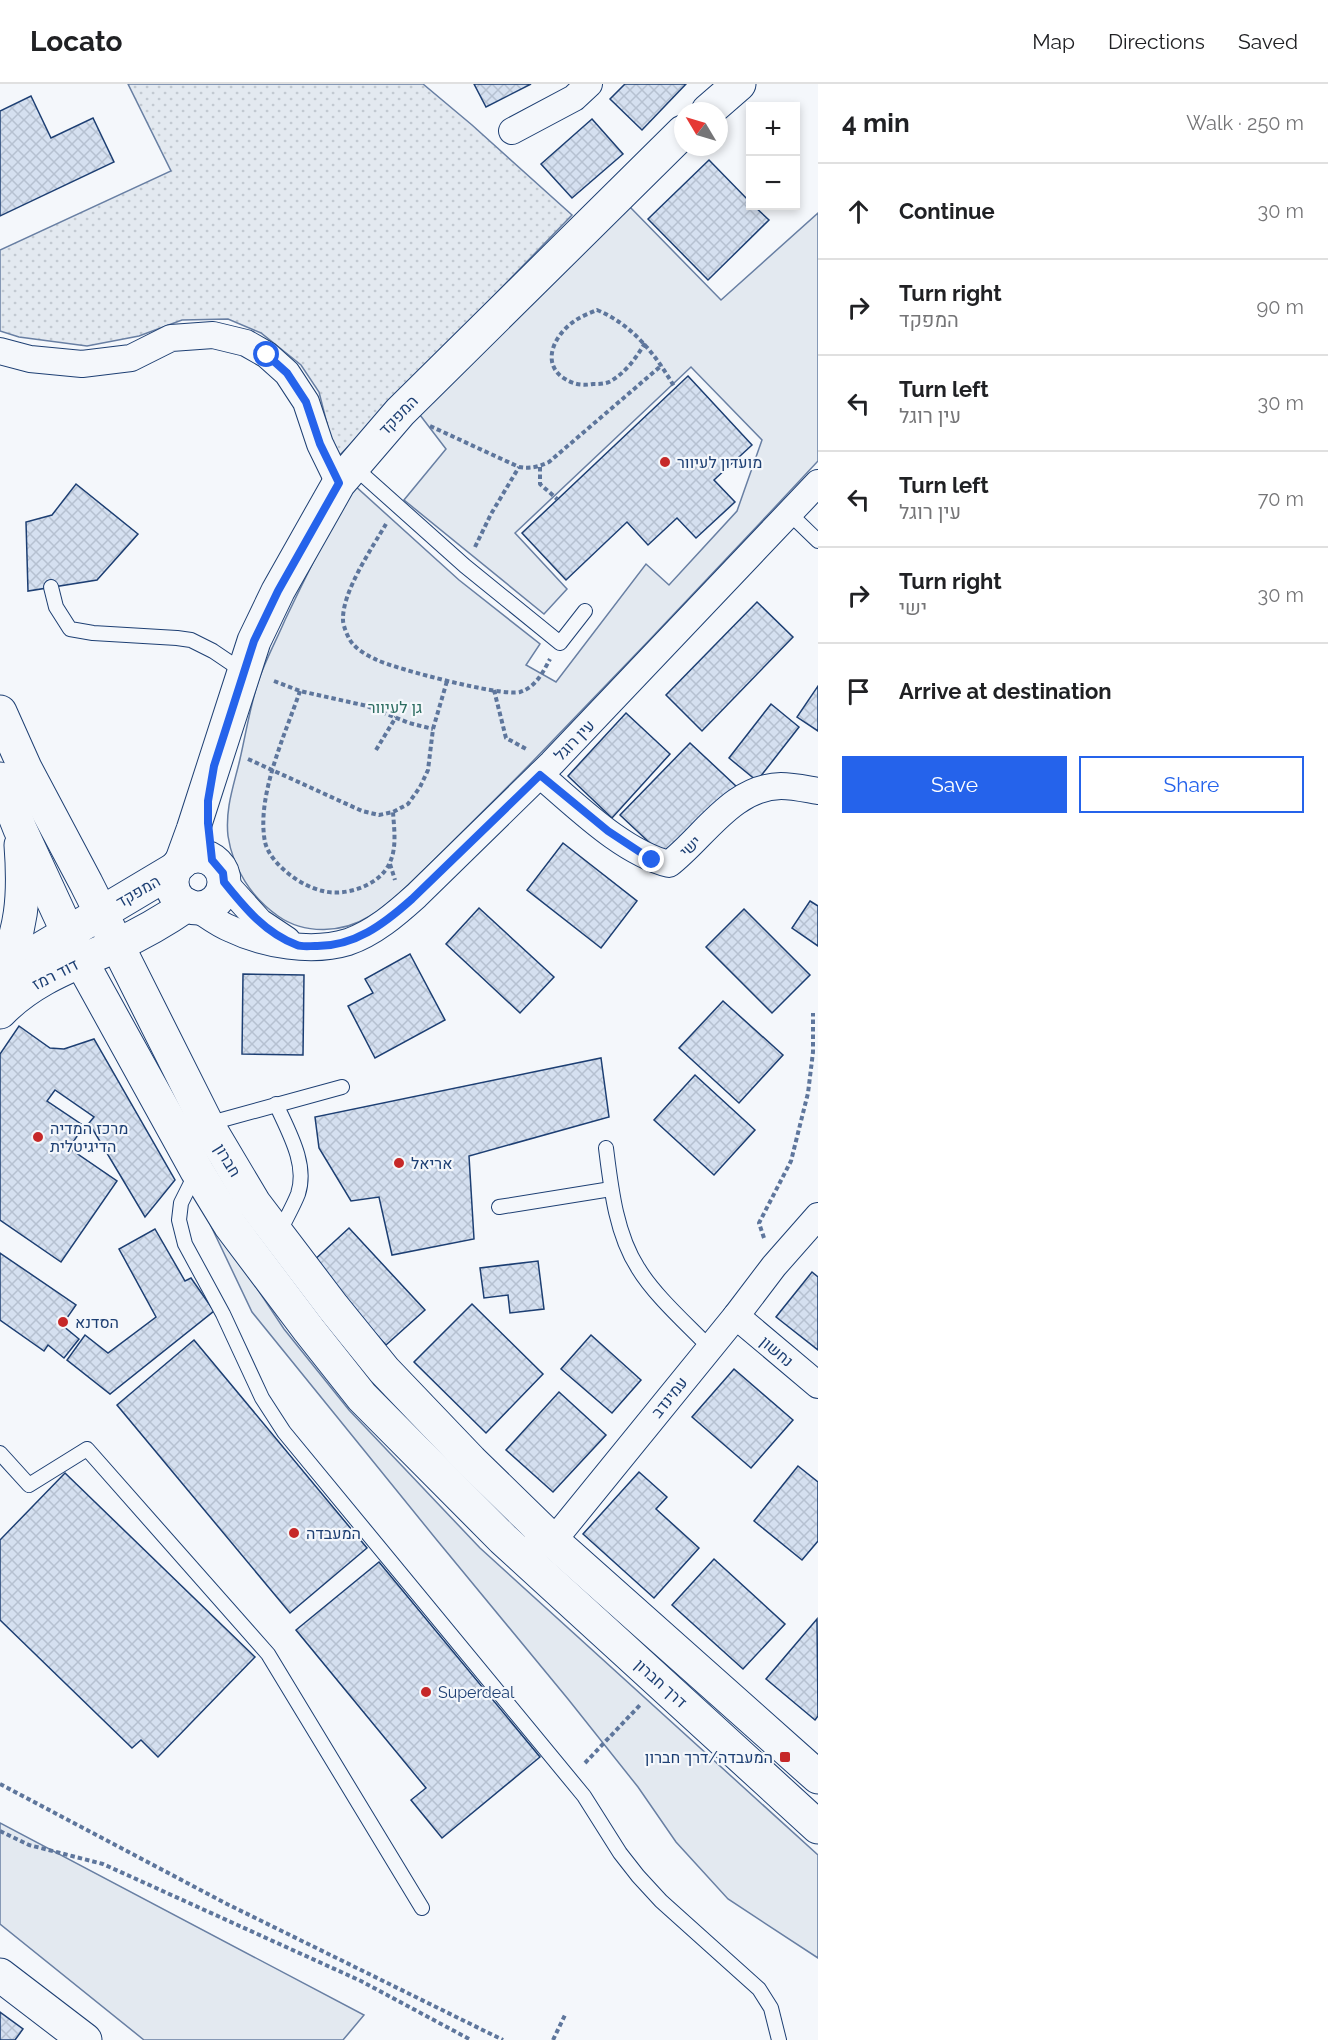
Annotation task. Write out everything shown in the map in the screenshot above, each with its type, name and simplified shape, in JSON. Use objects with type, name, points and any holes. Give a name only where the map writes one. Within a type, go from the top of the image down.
[{"type":"main road","points":[[718,102],[739,84]]},
{"type":"main road","name":"המפקד","points":[[101,912],[198,869],[208,823],[208,801],[214,766],[258,676],[254,641],[278,591],[346,474],[400,412],[674,141]]},
{"type":"main road","name":"חברון","points":[[0,712],[25,768],[101,912],[207,1124],[254,1203],[384,1370],[471,1461],[553,1541]]},
{"type":"main road","name":"חברון","points":[[0,779],[20,829],[74,946],[197,1171],[230,1225],[362,1397],[503,1539]]},
{"type":"main road","points":[[0,980],[12,954],[21,910],[23,883],[20,829]]},
{"type":"main road","points":[[116,945],[192,907],[204,907],[219,898],[198,869],[173,886],[176,894],[192,907]]},
{"type":"main road","name":"דוד רמז","points":[[0,1012],[14,997],[34,983],[74,946],[101,912]]},
{"type":"main road","name":"דוד רמז","points":[[0,980],[24,959],[74,946],[116,945]]},
{"type":"main road","name":"דרך חברון","points":[[503,1539],[818,1827]]},
{"type":"main road","name":"דרך חברון","points":[[553,1541],[818,1777]]},
{"type":"main road","points":[[0,1976],[85,2040]]},
{"type":"street","points":[[512,131],[574,98],[590,84]]},
{"type":"street","points":[[0,351],[30,359],[82,364],[131,358],[171,338],[213,335],[246,343],[267,355],[287,373],[306,402],[320,444],[346,474]]},
{"type":"street","name":"עין רוגל","points":[[192,907],[231,930],[274,943],[324,946],[347,942],[368,933],[416,896],[538,765],[818,483]]},
{"type":"street","name":"ישי","points":[[538,765],[608,831],[652,860],[669,864],[684,853],[728,807],[754,791],[781,786],[818,791]]},
{"type":"street","points":[[198,869],[274,933],[298,946]]},
{"type":"street","name":"עמינדב","points":[[553,1541],[774,1266],[818,1216]]},
{"type":"street","name":"נחשון","points":[[736,1316],[818,1386]]},
{"type":"street","points":[[503,1539],[531,1544],[553,1541]]},
{"type":"lane","points":[[346,474],[397,505],[465,566],[560,643],[585,611]]},
{"type":"lane","points":[[789,513],[818,541]]},
{"type":"lane","points":[[51,587],[56,607],[70,629],[93,633],[191,640],[258,676]]},
{"type":"lane","points":[[207,1124],[342,1087]]},
{"type":"lane","points":[[276,1104],[296,1150],[300,1174],[298,1193],[278,1235]]},
{"type":"lane","points":[[606,1148],[611,1189],[623,1237],[638,1268],[666,1302],[710,1347]]},
{"type":"lane","points":[[197,1171],[181,1203],[179,1220],[185,1244],[223,1314],[262,1398],[284,1432],[570,1778],[638,1876],[662,1901],[759,1989],[771,2008],[779,2040]]},
{"type":"lane","points":[[499,1207],[611,1189]]},
{"type":"lane","points":[[0,1453],[29,1485],[87,1449],[268,1654],[422,1908]]},
{"type":"path","points":[[645,343],[635,360],[622,374],[609,383],[585,385],[571,383],[557,373],[550,360],[553,346],[560,335],[575,320],[597,310],[614,317],[645,343],[662,364],[675,388]]},
{"type":"path","points":[[400,412],[519,467],[540,467],[549,462],[662,364]]},
{"type":"path","points":[[465,566],[491,514],[519,467]]},
{"type":"path","points":[[540,467],[540,484],[557,499]]},
{"type":"path","points":[[397,505],[346,597],[343,621],[353,645],[378,660],[447,681],[515,693],[523,692],[539,680],[560,643]]},
{"type":"path","points":[[258,676],[300,691],[367,706],[409,723],[433,729]]},
{"type":"path","points":[[255,763],[362,811],[379,815],[393,812],[408,804],[428,770],[433,729],[447,681]]},
{"type":"path","points":[[494,690],[506,738],[538,765]]},
{"type":"path","points":[[300,691],[273,771],[266,801],[263,825],[266,845],[274,860],[288,874],[322,891],[350,890],[377,879],[390,863],[393,854],[393,812]]},
{"type":"path","points":[[376,750],[396,717]]},
{"type":"path","points":[[390,863],[393,873]]},
{"type":"path","points":[[377,879],[387,881]]},
{"type":"path","points":[[774,1266],[759,1223],[791,1161],[808,1093],[813,1052],[813,1013]]},
{"type":"path","points":[[570,1778],[661,1683]]},
{"type":"path","points":[[0,1784],[227,1904],[503,2040]]},
{"type":"path","points":[[0,1831],[29,1845],[103,1864],[361,1981],[471,2040]]},
{"type":"path","points":[[553,2040],[566,2013]]},
{"type":"green space","points":[[128,84],[423,84],[572,215],[336,459],[319,392],[301,365],[261,333],[228,319],[182,320],[139,336],[87,346],[19,337],[0,331],[0,250],[171,171]]},
{"type":"green space","name":"גן לעיוור","points":[[629,206],[721,300],[818,213],[818,461],[533,761],[395,897],[370,916],[348,926],[324,930],[289,922],[260,901],[239,871],[228,836],[229,806],[261,674],[310,569],[354,485],[459,580],[540,644],[526,665],[556,682],[646,564],[669,585],[737,511],[762,440],[691,367],[515,533],[567,589],[544,614],[404,500],[446,449],[420,415]]},
{"type":"green space","points":[[200,1203],[284,1329],[349,1410],[480,1548],[818,1855],[818,1958],[728,1899],[676,1842],[638,1787],[568,1699],[252,1312]]},
{"type":"green space","points":[[0,1823],[364,2015],[343,2040],[144,2040],[0,1924]]},
{"type":"building","points":[[474,84],[531,84],[486,107]]},
{"type":"building","points":[[625,84],[686,84],[642,130],[610,99]]},
{"type":"building","points":[[31,96],[51,138],[93,118],[114,162],[0,216],[0,111]]},
{"type":"building","points":[[592,119],[623,154],[572,198],[541,164]]},
{"type":"building","points":[[709,160],[746,198],[746,210],[758,210],[769,220],[708,280],[648,219]]},
{"type":"building","name":"מועדון לעיוור","points":[[688,376],[752,445],[714,480],[735,502],[696,538],[677,518],[648,545],[627,522],[566,580],[522,533]]},
{"type":"building","points":[[76,484],[138,534],[97,580],[28,591],[26,522],[52,515]]},
{"type":"building","points":[[757,602],[793,637],[702,731],[666,695]]},
{"type":"building","points":[[818,686],[818,731],[797,717]]},
{"type":"building","points":[[771,704],[799,727],[757,781],[729,758]]},
{"type":"building","points":[[626,713],[670,754],[612,818],[568,776]]},
{"type":"building","points":[[690,743],[737,787],[668,860],[620,815]]},
{"type":"building","points":[[563,843],[637,901],[601,948],[527,890]]},
{"type":"building","points":[[810,901],[818,906],[818,946],[792,928]]},
{"type":"building","points":[[479,908],[554,977],[520,1013],[446,944]]},
{"type":"building","points":[[744,909],[810,975],[772,1013],[706,947]]},
{"type":"building","points":[[410,954],[445,1020],[375,1058],[348,1006],[373,993],[365,979]]},
{"type":"building","points":[[243,974],[304,975],[303,1055],[242,1054]]},
{"type":"building","points":[[723,1001],[783,1055],[739,1103],[679,1048]]},
{"type":"building","name":"מרכז המדיה הדיגיטלית","points":[[19,1026],[50,1048],[64,1049],[94,1039],[175,1180],[145,1217],[89,1123],[94,1117],[55,1090],[47,1101],[84,1126],[69,1148],[117,1181],[61,1262],[0,1220],[0,1054]]},
{"type":"building","name":"אריאל","points":[[601,1058],[609,1117],[469,1156],[474,1239],[392,1255],[379,1197],[351,1201],[319,1148],[315,1117]]},
{"type":"building","points":[[695,1075],[755,1130],[714,1175],[654,1120]]},
{"type":"building","points":[[349,1228],[425,1310],[386,1345],[311,1263]]},
{"type":"building","points":[[155,1229],[185,1281],[191,1278],[214,1311],[110,1394],[67,1360],[85,1335],[108,1353],[156,1317],[119,1249]]},
{"type":"building","points":[[0,1253],[76,1305],[62,1325],[79,1339],[64,1358],[48,1345],[44,1351],[0,1320]]},
{"type":"building","points":[[538,1261],[544,1309],[510,1313],[508,1295],[484,1298],[480,1268]]},
{"type":"building","points":[[812,1272],[818,1277],[818,1350],[776,1317]]},
{"type":"building","points":[[472,1304],[543,1374],[486,1433],[414,1362]]},
{"type":"building","points":[[591,1335],[641,1380],[612,1413],[561,1369]]},
{"type":"building","points":[[194,1340],[367,1548],[290,1613],[117,1405]]},
{"type":"building","points":[[734,1369],[793,1420],[751,1468],[692,1417]]},
{"type":"building","points":[[559,1392],[606,1435],[553,1492],[506,1450]]},
{"type":"building","points":[[798,1466],[818,1482],[818,1541],[802,1560],[754,1521]]},
{"type":"building","points":[[639,1472],[667,1497],[656,1509],[699,1548],[654,1598],[583,1534]]},
{"type":"building","points":[[65,1473],[255,1657],[158,1757],[141,1740],[132,1748],[0,1620],[0,1540]]},
{"type":"building","points":[[714,1559],[785,1624],[743,1669],[672,1605]]},
{"type":"building","points":[[379,1562],[540,1757],[442,1838],[411,1800],[426,1788],[296,1630]]},
{"type":"building","points":[[817,1619],[818,1716],[815,1720],[766,1679]]},
{"type":"building","points":[[0,2012],[23,2029],[15,2040],[0,2040]]},
{"type":"place","name":"מועדון לעיוור","points":[[665,462]]},
{"type":"place","name":"מרכז המדיה הדיגיטלית","points":[[38,1137]]},
{"type":"place","name":"אריאל","points":[[399,1163]]},
{"type":"place","name":"הסדנא","points":[[63,1322]]},
{"type":"place","name":"המעבדה","points":[[294,1533]]},
{"type":"place","name":"Superdeal","points":[[426,1692]]},
{"type":"place","name":"המעבדה/דרך חברון","points":[[785,1757]]},
{"type":"route","points":[[267,355],[287,373],[306,402],[320,444],[339,483],[278,591],[254,641],[214,766],[208,801],[208,823],[212,860],[223,873],[224,882],[260,922],[274,933],[298,946],[324,946],[347,942],[368,933],[393,916],[540,775],[608,831],[652,860]]}]
